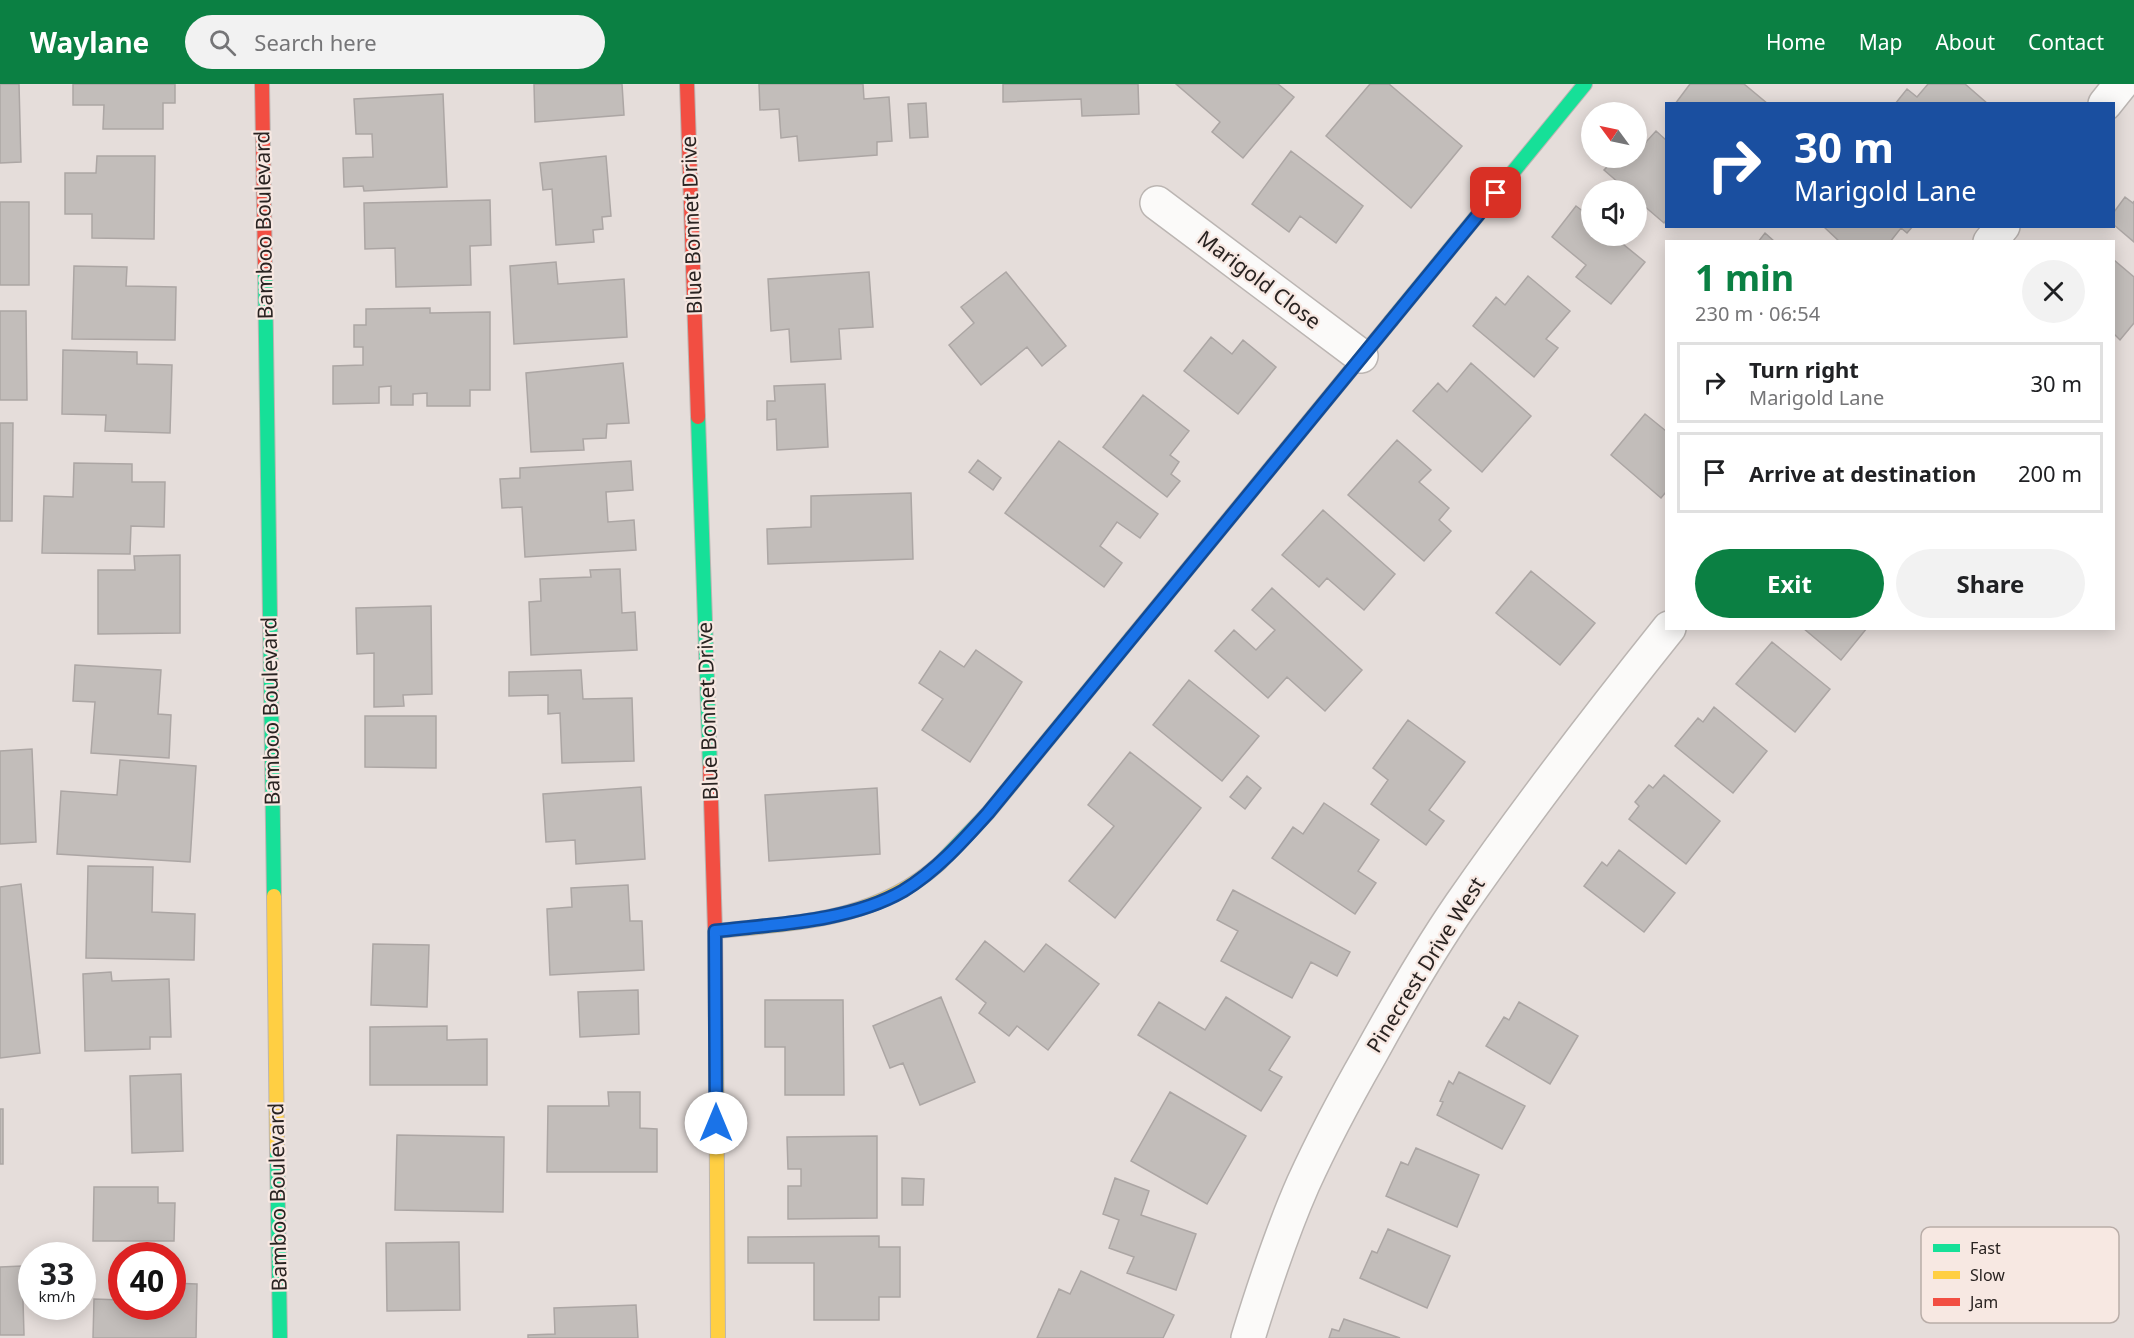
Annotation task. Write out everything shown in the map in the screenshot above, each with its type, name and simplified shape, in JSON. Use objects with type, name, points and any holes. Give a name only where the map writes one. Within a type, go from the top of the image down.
[{"type":"street","name":"Bamboo Boulevard","points":[[262,84],[280,1338]]},
{"type":"street","name":"Blue Bonnet Drive","points":[[687,84],[715,931],[718,1338]]},
{"type":"street","points":[[715,931],[818,918],[864,908],[903,890],[952,852],[988,813],[1586,84]]},
{"type":"street","points":[[2107,102],[2121,84]]},
{"type":"street","name":"Marigold Close","points":[[1157,203],[1361,356]]},
{"type":"street","points":[[1992,240],[2001,228]]},
{"type":"street","name":"Pinecrest Drive West","points":[[1248,1338],[1268,1273],[1304,1184],[1349,1092],[1400,1001],[1460,905],[1610,702],[1667,630]]},
{"type":"building","points":[[0,84],[19,84],[21,162],[0,163]]},
{"type":"building","points":[[73,84],[175,84],[175,103],[163,103],[163,129],[103,129],[104,105],[73,105]]},
{"type":"building","points":[[534,84],[622,84],[624,115],[535,122]]},
{"type":"building","points":[[759,84],[863,84],[864,99],[889,97],[892,141],[877,142],[877,155],[799,161],[797,136],[781,138],[779,109],[760,110]]},
{"type":"building","points":[[1003,84],[1138,84],[1139,114],[1082,116],[1081,99],[1003,102]]},
{"type":"building","points":[[1176,84],[1278,84],[1294,97],[1243,158],[1212,132],[1220,122]]},
{"type":"building","points":[[1370,84],[1389,84],[1462,146],[1411,208],[1326,136]]},
{"type":"building","points":[[1690,84],[1744,84],[1766,102],[1676,102]]},
{"type":"building","points":[[1928,84],[1965,84],[1986,102],[1897,102],[1907,89],[1917,97]]},
{"type":"building","points":[[443,94],[447,187],[364,191],[363,186],[344,187],[343,158],[373,157],[372,134],[356,134],[354,99]]},
{"type":"building","points":[[926,103],[928,137],[910,138],[908,104]]},
{"type":"building","points":[[1656,131],[1665,139],[1664,223],[1647,208],[1647,180],[1616,180],[1604,170],[1606,168],[1647,168],[1647,141]]},
{"type":"building","points":[[1291,151],[1363,206],[1336,243],[1300,216],[1289,232],[1252,204]]},
{"type":"building","points":[[97,156],[155,156],[154,239],[92,238],[92,214],[65,214],[65,173],[96,173]]},
{"type":"building","points":[[606,156],[611,216],[602,217],[603,229],[593,230],[594,242],[556,245],[552,189],[543,190],[540,163]]},
{"type":"building","points":[[2125,197],[2133,203],[2134,201],[2134,242],[2115,226],[2115,211]]},
{"type":"building","points":[[490,200],[491,245],[470,246],[471,285],[396,287],[395,248],[365,249],[364,203]]},
{"type":"building","points":[[0,202],[29,202],[29,285],[0,285]]},
{"type":"building","points":[[1576,206],[1581,210],[1581,246],[1625,246],[1645,262],[1611,304],[1576,277],[1586,265],[1552,237]]},
{"type":"building","points":[[1825,228],[1901,228],[1892,240],[1838,240]]},
{"type":"building","points":[[1901,228],[1911,228],[1907,233]]},
{"type":"building","points":[[1765,233],[1773,240],[1760,240]]},
{"type":"building","points":[[2115,261],[2134,277],[2134,323],[2120,340],[2115,335]]},
{"type":"building","points":[[556,262],[558,284],[624,279],[627,337],[514,344],[510,266]]},
{"type":"building","points":[[74,266],[127,267],[126,286],[176,287],[175,340],[72,339]]},
{"type":"building","points":[[869,272],[873,327],[839,329],[841,359],[791,362],[789,329],[771,331],[768,279]]},
{"type":"building","points":[[1006,272],[1066,346],[1042,366],[1027,347],[981,385],[949,345],[974,323],[961,307]]},
{"type":"building","points":[[1528,276],[1570,311],[1546,339],[1558,348],[1534,377],[1473,326],[1496,297],[1505,305]]},
{"type":"building","points":[[430,308],[430,313],[490,312],[490,390],[470,390],[470,406],[427,406],[427,393],[413,394],[413,405],[391,405],[391,386],[379,387],[379,403],[333,404],[333,366],[363,365],[363,347],[354,347],[354,325],[366,325],[366,309]]},
{"type":"building","points":[[0,311],[26,311],[27,400],[0,400]]},
{"type":"building","points":[[1211,337],[1232,354],[1243,340],[1276,367],[1238,414],[1184,371]]},
{"type":"building","points":[[63,350],[137,352],[137,364],[172,365],[170,433],[105,431],[106,415],[62,414]]},
{"type":"building","points":[[623,363],[629,423],[607,424],[606,438],[583,439],[584,450],[531,452],[526,373]]},
{"type":"building","points":[[1471,363],[1531,416],[1482,472],[1413,411],[1438,383],[1447,392]]},
{"type":"building","points":[[825,384],[828,447],[777,450],[776,419],[767,420],[767,401],[775,401],[774,386]]},
{"type":"building","points":[[1143,395],[1189,431],[1170,455],[1179,462],[1171,474],[1180,481],[1167,497],[1103,447]]},
{"type":"building","points":[[1645,414],[1665,430],[1665,493],[1661,498],[1611,455]]},
{"type":"building","points":[[0,423],[13,423],[12,521],[0,521]]},
{"type":"building","points":[[1397,440],[1431,470],[1419,482],[1449,508],[1439,520],[1451,531],[1424,561],[1348,495]]},
{"type":"building","points":[[1059,441],[1158,514],[1140,538],[1117,522],[1100,546],[1122,563],[1104,587],[1005,513]]},
{"type":"building","points":[[978,460],[1001,478],[993,490],[969,472]]},
{"type":"building","points":[[631,461],[633,490],[606,492],[608,522],[634,520],[636,550],[525,557],[522,507],[502,508],[500,479],[520,478],[520,468]]},
{"type":"building","points":[[74,463],[132,464],[132,482],[165,482],[164,527],[131,526],[130,554],[42,553],[44,496],[73,497]]},
{"type":"building","points":[[911,493],[913,559],[768,564],[767,529],[811,527],[811,496]]},
{"type":"building","points":[[1323,510],[1395,574],[1364,610],[1327,578],[1319,587],[1282,555]]},
{"type":"building","points":[[180,555],[180,633],[98,634],[98,570],[135,570],[134,556]]},
{"type":"building","points":[[620,569],[622,613],[635,612],[637,650],[531,655],[529,602],[541,601],[540,579],[591,577],[590,570]]},
{"type":"building","points":[[1531,571],[1595,623],[1560,665],[1496,613]]},
{"type":"building","points":[[1272,588],[1362,670],[1325,711],[1287,677],[1268,698],[1215,651],[1234,630],[1256,650],[1275,630],[1252,610]]},
{"type":"building","points":[[431,606],[432,694],[403,695],[404,706],[374,707],[374,653],[357,654],[356,608]]},
{"type":"building","points":[[1805,630],[1865,630],[1841,660]]},
{"type":"building","points":[[1772,642],[1830,689],[1795,732],[1736,684]]},
{"type":"building","points":[[976,650],[1022,682],[970,762],[922,730],[943,699],[919,683],[940,651],[964,667]]},
{"type":"building","points":[[75,665],[161,670],[158,714],[171,715],[169,758],[91,753],[95,702],[73,701]]},
{"type":"building","points":[[581,670],[583,699],[632,698],[634,761],[562,763],[560,713],[548,714],[548,695],[509,696],[509,672]]},
{"type":"building","points":[[1189,680],[1259,736],[1222,781],[1153,725]]},
{"type":"building","points":[[1714,707],[1767,751],[1733,793],[1675,746],[1698,718],[1703,722]]},
{"type":"building","points":[[365,716],[436,716],[436,768],[365,767]]},
{"type":"building","points":[[1408,720],[1465,762],[1429,810],[1444,821],[1426,845],[1371,804],[1388,780],[1373,768]]},
{"type":"building","points":[[32,749],[36,842],[0,844],[0,751]]},
{"type":"building","points":[[1130,752],[1201,808],[1115,918],[1069,881],[1114,826],[1088,805]]},
{"type":"building","points":[[120,760],[196,766],[190,862],[57,854],[61,791],[117,795]]},
{"type":"building","points":[[1664,775],[1720,821],[1686,864],[1629,819],[1639,806],[1635,802],[1649,785],[1653,788]]},
{"type":"building","points":[[1247,776],[1261,788],[1245,809],[1230,797]]},
{"type":"building","points":[[641,787],[645,859],[576,864],[575,840],[546,842],[543,794]]},
{"type":"building","points":[[877,788],[880,854],[769,861],[765,795]]},
{"type":"building","points":[[1324,803],[1379,840],[1358,871],[1376,883],[1355,914],[1272,858],[1293,827],[1303,834]]},
{"type":"building","points":[[1619,850],[1675,893],[1644,932],[1584,886],[1602,862],[1607,866]]},
{"type":"building","points":[[88,866],[153,867],[152,912],[195,914],[194,960],[86,958]]},
{"type":"building","points":[[21,884],[40,1053],[0,1058],[0,887]]},
{"type":"building","points":[[628,885],[630,921],[642,921],[644,970],[550,975],[547,909],[572,907],[571,888]]},
{"type":"building","points":[[1233,890],[1350,952],[1337,976],[1311,962],[1292,998],[1221,961],[1238,931],[1217,920]]},
{"type":"building","points":[[985,941],[1024,972],[1046,944],[1099,984],[1048,1050],[1017,1026],[1009,1036],[979,1013],[986,1003],[956,979]]},
{"type":"building","points":[[373,944],[429,945],[427,1007],[371,1005]]},
{"type":"building","points":[[111,972],[112,981],[169,979],[171,1037],[150,1037],[150,1049],[85,1051],[83,974]]},
{"type":"building","points":[[638,990],[639,1034],[580,1037],[578,992]]},
{"type":"building","points":[[941,997],[975,1082],[920,1105],[903,1063],[890,1068],[873,1026]]},
{"type":"building","points":[[1226,997],[1290,1037],[1269,1070],[1282,1077],[1261,1111],[1138,1035],[1159,1002],[1205,1030]]},
{"type":"building","points":[[765,1000],[843,1000],[844,1095],[785,1095],[785,1047],[765,1047]]},
{"type":"building","points":[[1519,1002],[1578,1036],[1550,1084],[1486,1046],[1504,1017],[1509,1020]]},
{"type":"building","points":[[447,1026],[447,1040],[487,1039],[487,1085],[370,1085],[370,1027]]},
{"type":"building","points":[[1459,1072],[1525,1106],[1502,1149],[1437,1115],[1443,1102],[1440,1101],[1449,1081],[1453,1084]]},
{"type":"building","points":[[181,1074],[183,1151],[132,1153],[130,1076]]},
{"type":"building","points":[[608,1092],[640,1092],[640,1128],[657,1129],[657,1172],[547,1172],[548,1106],[609,1106]]},
{"type":"building","points":[[1170,1092],[1246,1136],[1207,1204],[1131,1161]]},
{"type":"building","points":[[0,1109],[3,1109],[3,1164],[0,1164]]},
{"type":"building","points":[[397,1135],[504,1137],[503,1212],[395,1210]]},
{"type":"building","points":[[877,1136],[877,1218],[788,1219],[788,1186],[801,1186],[801,1169],[788,1169],[787,1137]]},
{"type":"building","points":[[1416,1148],[1479,1175],[1457,1227],[1386,1196],[1401,1162],[1408,1165]]},
{"type":"building","points":[[902,1178],[924,1179],[923,1205],[902,1205]]},
{"type":"building","points":[[1115,1178],[1149,1191],[1141,1215],[1196,1234],[1176,1290],[1127,1273],[1134,1257],[1109,1248],[1119,1220],[1103,1214]]},
{"type":"building","points":[[94,1187],[158,1187],[158,1203],[175,1203],[174,1241],[93,1241]]},
{"type":"building","points":[[1388,1229],[1450,1256],[1427,1308],[1360,1278],[1372,1251],[1377,1253]]},
{"type":"building","points":[[879,1236],[879,1247],[900,1247],[900,1297],[879,1297],[879,1320],[814,1320],[814,1263],[748,1263],[748,1237]]},
{"type":"building","points":[[459,1242],[460,1310],[387,1311],[386,1243]]},
{"type":"building","points":[[18,1266],[18,1320],[24,1320],[24,1335],[0,1335],[0,1267]]},
{"type":"building","points":[[1081,1271],[1174,1315],[1163,1338],[1037,1338],[1059,1289],[1070,1294]]},
{"type":"building","points":[[186,1284],[197,1284],[196,1338],[93,1338],[96,1299],[108,1300],[108,1320],[186,1320]]},
{"type":"building","points":[[636,1305],[638,1338],[528,1338],[528,1335],[555,1334],[554,1308]]},
{"type":"building","points":[[1344,1319],[1400,1338],[1329,1338],[1332,1329],[1339,1331]]},
{"type":"traffic: fast","points":[[1391,321],[1585,84]]},
{"type":"traffic: fast","points":[[265,269],[274,896]]},
{"type":"traffic: fast","points":[[698,417],[710,767]]},
{"type":"traffic: fast","points":[[940,863],[988,813],[1132,637]]},
{"type":"traffic: fast","points":[[277,1150],[280,1338]]},
{"type":"traffic: slow","points":[[1132,637],[1391,321]]},
{"type":"traffic: slow","points":[[715,931],[805,921],[862,908],[889,897],[915,882],[940,863]]},
{"type":"traffic: slow","points":[[274,896],[277,1150]]},
{"type":"traffic: slow","points":[[716,1033],[718,1338]]},
{"type":"traffic: jam","points":[[262,84],[265,269]]},
{"type":"traffic: jam","points":[[687,84],[698,417]]},
{"type":"traffic: jam","points":[[710,767],[716,1033]]},
{"type":"route","points":[[716,1123],[715,931],[818,918],[864,908],[903,890],[952,852],[988,813],[1496,193]]}]
